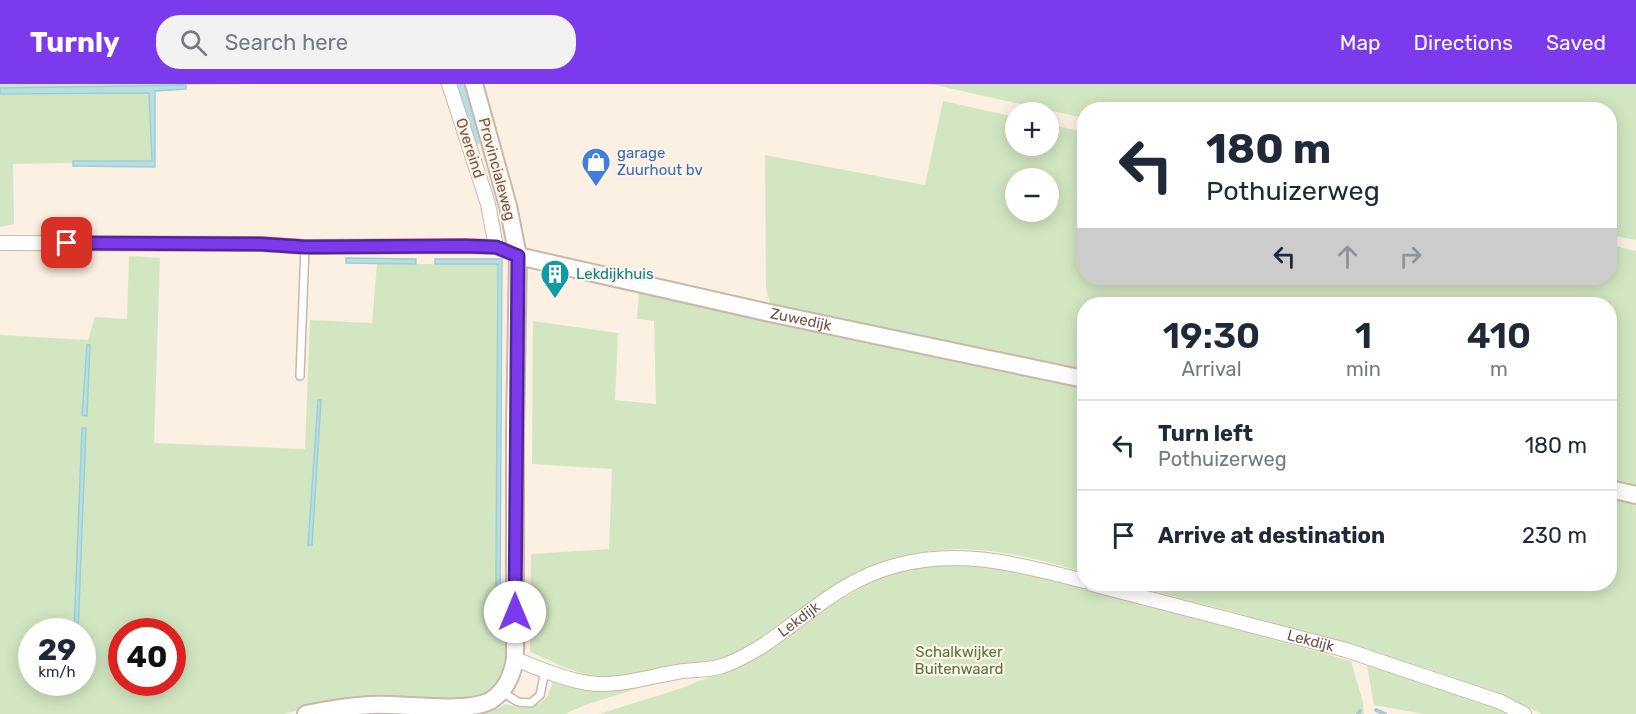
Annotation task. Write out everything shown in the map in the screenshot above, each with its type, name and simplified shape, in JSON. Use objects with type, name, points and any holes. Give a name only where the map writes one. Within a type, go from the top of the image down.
[{"type":"street","name":"Overeind","points":[[449,84],[488,204],[496,247]]},
{"type":"street","name":"Provincialeweg","points":[[474,84],[508,206],[518,256],[515,659],[512,675],[501,692]]},
{"type":"street","points":[[0,243],[496,247],[518,256]]},
{"type":"street","name":"Zuwedijk","points":[[518,256],[770,313],[1077,378]]},
{"type":"street","points":[[1617,491],[1636,495]]},
{"type":"street","name":"Lekdijk","points":[[515,659],[545,671],[588,683],[622,683],[680,671],[705,670],[721,666],[758,649],[828,596],[856,580],[885,568],[921,560],[946,557],[980,558],[1012,562],[1077,579]]},
{"type":"street","name":"Lekdijk","points":[[1119,591],[1346,650],[1501,702],[1524,714]]},
{"type":"street","points":[[306,714],[460,708],[484,704],[501,692]]},
{"type":"lane","points":[[300,376],[305,247]]},
{"type":"lane","points":[[501,692],[518,702],[531,703],[540,695],[545,671]]},
{"type":"green space","points":[[0,84],[247,84],[0,88]]},
{"type":"green space","points":[[930,84],[1636,84],[1636,240],[1617,236],[1617,102],[1077,102],[1077,116],[1059,112],[1059,102],[1012,102]]},
{"type":"green space","points":[[149,93],[152,161],[13,164],[14,224],[0,227],[0,94]]},
{"type":"green space","points":[[943,101],[1005,115],[1005,156],[1059,156],[1059,126],[1077,130],[1077,285],[1617,285],[1617,247],[1636,251],[1636,490],[1617,486],[1617,297],[1077,297],[1077,372],[771,308],[766,288],[765,155],[925,185]]},
{"type":"green space","points":[[129,256],[160,258],[154,443],[305,449],[310,320],[372,323],[377,264],[498,264],[496,597],[509,598],[507,664],[496,686],[475,699],[440,700],[390,697],[343,701],[283,714],[0,714],[0,335],[88,340],[95,317],[127,319]]},
{"type":"green space","points":[[639,290],[1077,384],[1077,570],[992,551],[969,549],[922,552],[897,558],[858,574],[839,584],[753,643],[716,660],[675,664],[628,676],[603,678],[575,671],[530,652],[531,554],[609,549],[612,469],[532,464],[533,321],[618,333],[615,400],[656,404],[654,321],[637,319]]},
{"type":"green space","points":[[1617,496],[1636,500],[1636,714],[1542,714],[1500,694],[1432,670],[1153,591],[1617,591]]},
{"type":"green space","name":"Schalkwijker Buitenwaard","points":[[933,565],[978,565],[1031,573],[1077,586],[1077,591],[1096,591],[1351,661],[1363,702],[1364,714],[599,714],[682,688],[748,661],[821,610],[871,582],[901,570]]},
{"type":"green space","points":[[1367,665],[1474,698],[1509,714],[1423,714],[1374,705]]},
{"type":"green space","points":[[553,676],[665,680],[585,705],[565,714],[478,714],[492,711],[506,704],[524,708],[538,704],[549,693]]},
{"type":"water","points":[[186,85],[186,89],[155,91],[155,167],[73,166],[73,161],[152,161],[149,93],[0,94],[0,88]]},
{"type":"water","points":[[346,258],[416,259],[416,264],[346,263]]},
{"type":"water","points":[[435,259],[502,259],[500,598],[496,597],[498,264],[435,264]]},
{"type":"water","points":[[87,345],[90,345],[87,416],[82,415]]},
{"type":"water","points":[[318,400],[321,400],[312,545],[308,545]]},
{"type":"water","points":[[82,428],[86,428],[79,618],[75,618]]},
{"type":"waterway","points":[[457,84],[475,138]]},
{"type":"waterway","points":[[1376,710],[1385,714]]},
{"type":"place","name":"garage Zuurhout bv","points":[[596,188]]},
{"type":"place","name":"Lekdijkhuis","points":[[555,300]]},
{"type":"route","points":[[67,243],[261,244],[305,247],[464,246],[496,247],[518,256],[515,612]]}]
